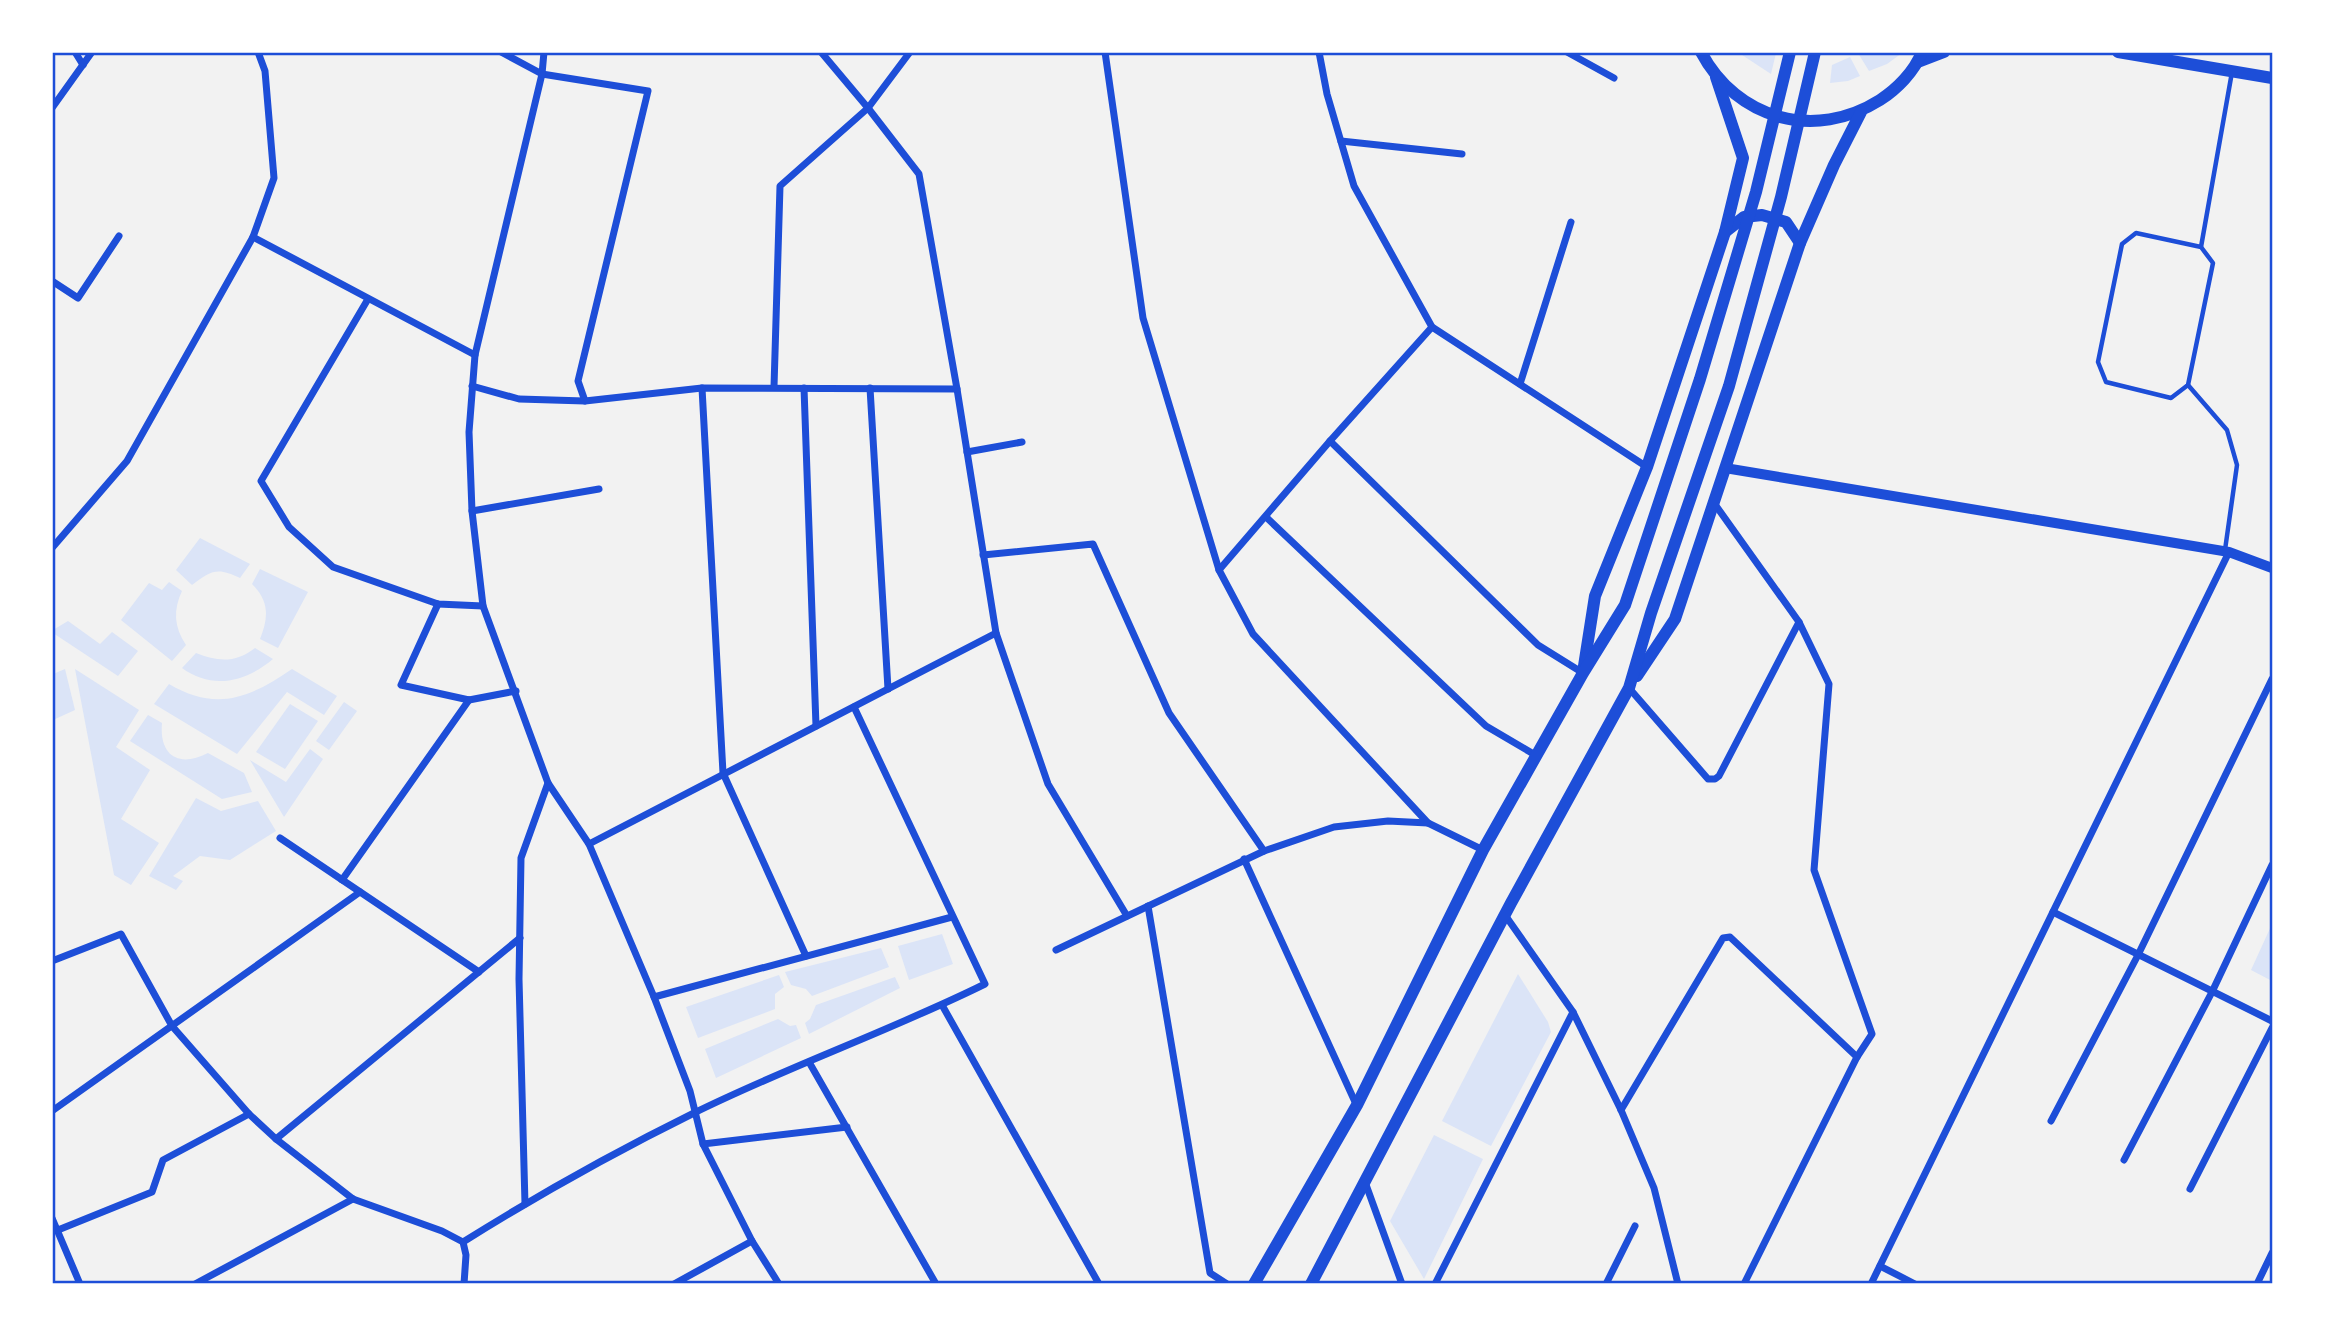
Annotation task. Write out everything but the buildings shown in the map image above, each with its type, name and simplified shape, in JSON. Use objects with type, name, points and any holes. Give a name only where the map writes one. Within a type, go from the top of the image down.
[{"type":"main road","points":[[1583,673],[1595,596],[1647,467],[1725,232],[1743,158],[1716,77],[1701,52]]},
{"type":"main road","points":[[1254,1283],[1357,1105],[1482,850],[1625,605],[1700,379],[1756,192],[1790,52]]},
{"type":"main road","points":[[1629,688],[1651,613],[1729,386],[1781,197],[1815,52]]},
{"type":"main road","points":[[1716,77],[1746,103],[1783,119],[1823,122],[1861,112],[1894,91],[1920,57],[1944,52]]},
{"type":"main road","points":[[2118,52],[2273,78]]},
{"type":"main road","points":[[1311,1283],[1505,915],[1629,688],[1675,619],[1800,243],[1834,165],[1861,112]]},
{"type":"main road","points":[[1725,232],[1744,217],[1762,215],[1786,222],[1800,243]]},
{"type":"street","points":[[75,52],[83,65]]},
{"type":"street","points":[[52,108],[92,52]]},
{"type":"street","points":[[52,548],[127,461],[253,237],[274,178],[265,71],[258,52]]},
{"type":"street","points":[[501,52],[542,74],[648,91],[578,381],[585,401]]},
{"type":"street","points":[[544,52],[542,74],[475,355],[469,432],[472,511],[483,606],[548,783],[589,844],[654,997],[690,1091],[703,1144],[752,1241],[779,1283]]},
{"type":"street","points":[[821,52],[919,174],[996,633],[1048,784],[1127,916]]},
{"type":"street","points":[[774,387],[780,186],[868,108],[910,52]]},
{"type":"street","points":[[1105,52],[1143,318],[1219,570],[1253,634],[1429,822],[1482,850]]},
{"type":"street","points":[[1319,52],[1354,186],[1432,327],[1647,467]]},
{"type":"street","points":[[1567,52],[1615,78]]},
{"type":"street","points":[[1341,141],[1462,154]]},
{"type":"street","points":[[1520,384],[1571,222]]},
{"type":"street","points":[[52,281],[78,298],[119,236]]},
{"type":"street","points":[[253,237],[475,355]]},
{"type":"street","points":[[368,299],[261,481],[289,527],[333,568],[438,604],[483,606]]},
{"type":"street","points":[[1219,570],[1432,327]]},
{"type":"street","points":[[472,386],[519,399],[585,401],[702,388],[957,389]]},
{"type":"street","points":[[702,388],[723,773],[806,956]]},
{"type":"street","points":[[804,388],[816,726]]},
{"type":"street","points":[[870,388],[888,689]]},
{"type":"street","points":[[1330,441],[1538,645],[1583,673]]},
{"type":"street","points":[[967,452],[1022,442]]},
{"type":"street","points":[[1725,468],[2227,552],[2273,568]]},
{"type":"street","points":[[472,511],[599,489]]},
{"type":"street","points":[[1713,501],[1799,622],[1829,684],[1814,870],[1872,1034],[1857,1057],[1744,1283]]},
{"type":"street","points":[[1266,517],[1486,726],[1537,756]]},
{"type":"street","points":[[984,555],[1093,544],[1169,713],[1264,851]]},
{"type":"street","points":[[1871,1283],[2227,552]]},
{"type":"street","points":[[438,604],[401,685],[469,700],[516,691]]},
{"type":"street","points":[[1629,688],[1708,779],[1715,779],[1719,776],[1799,622]]},
{"type":"street","points":[[589,844],[996,633]]},
{"type":"street","points":[[2051,1121],[2138,955],[2273,679]]},
{"type":"street","points":[[342,880],[469,700]]},
{"type":"street","points":[[463,1242],[524,1204],[695,1112],[985,984],[854,707]]},
{"type":"street","points":[[524,1204],[521,858],[548,783]]},
{"type":"street","points":[[1056,950],[1264,851],[1334,827],[1388,821],[1429,822]]},
{"type":"street","points":[[279,838],[479,972]]},
{"type":"street","points":[[1244,859],[1357,1105]]},
{"type":"street","points":[[2124,1160],[2273,865]]},
{"type":"street","points":[[52,1111],[360,892]]},
{"type":"street","points":[[1148,906],[1210,1273],[1227,1283]]},
{"type":"street","points":[[2053,912],[2273,1021]]},
{"type":"street","points":[[1505,915],[1573,1012],[1621,1110],[1654,1188],[1678,1283]]},
{"type":"street","points":[[654,997],[952,917]]},
{"type":"street","points":[[52,961],[121,934],[172,1026],[249,1114],[276,1139],[353,1199],[442,1231],[463,1242],[466,1255],[464,1283]]},
{"type":"street","points":[[1621,1110],[1723,938],[1730,937],[1857,1057]]},
{"type":"street","points":[[276,1139],[520,938]]},
{"type":"street","points":[[942,1005],[1099,1283]]},
{"type":"street","points":[[1434,1283],[1573,1012]]},
{"type":"street","points":[[2190,1189],[2273,1028]]},
{"type":"street","points":[[810,1062],[936,1283]]},
{"type":"street","points":[[58,1230],[152,1192],[163,1160],[249,1114]]},
{"type":"street","points":[[703,1144],[847,1127]]},
{"type":"street","points":[[1365,1181],[1402,1283]]},
{"type":"street","points":[[195,1283],[353,1199]]},
{"type":"street","points":[[52,1218],[80,1283]]},
{"type":"street","points":[[1606,1283],[1635,1226]]},
{"type":"street","points":[[674,1283],[752,1241]]},
{"type":"street","points":[[2257,1283],[2273,1253]]},
{"type":"street","points":[[1880,1266],[1915,1283]]},
{"type":"lane","points":[[2201,247],[2232,71]]},
{"type":"lane","points":[[2136,233],[2201,247],[2213,264],[2188,385],[2171,398],[2106,382],[2098,362],[2122,243],[2136,233]]},
{"type":"lane","points":[[2188,385],[2227,430],[2237,465],[2227,552]]},
{"type":"shaded area","points":[[1739,53],[1776,53],[1771,74]]},
{"type":"shaded area","points":[[1858,53],[1902,53],[1887,64],[1869,71]]},
{"type":"shaded area","points":[[1850,57],[1860,76],[1848,81],[1830,83],[1832,65]]},
{"type":"shaded area","points":[[200,538],[250,564],[240,578],[220,571],[204,576],[192,585],[176,570]]},
{"type":"shaded area","points":[[260,569],[308,592],[278,648],[260,639],[266,610],[262,597],[252,584]]},
{"type":"shaded area","points":[[169,582],[182,591],[176,618],[186,645],[172,661],[121,620],[149,583],[162,590]]},
{"type":"shaded area","points":[[68,621],[100,644],[112,632],[138,651],[118,676],[53,633],[53,630]]},
{"type":"shaded area","points":[[255,648],[273,659],[240,678],[217,681],[205,679],[182,668],[196,653],[227,660]]},
{"type":"shaded area","points":[[65,669],[75,710],[53,720],[53,674]]},
{"type":"shaded area","points":[[75,669],[139,710],[116,747],[150,770],[121,819],[159,843],[131,885],[114,875]]},
{"type":"shaded area","points":[[292,669],[337,696],[324,715],[287,692],[237,754],[154,704],[169,684],[202,698],[232,698],[262,688]]},
{"type":"shaded area","points":[[344,702],[357,711],[329,750],[316,741]]},
{"type":"shaded area","points":[[290,704],[318,721],[285,769],[256,752]]},
{"type":"shaded area","points":[[148,715],[162,723],[164,744],[173,756],[188,759],[208,753],[244,773],[252,792],[222,799],[130,741]]},
{"type":"shaded area","points":[[310,749],[323,759],[284,817],[250,760],[286,782]]},
{"type":"shaded area","points":[[196,798],[221,811],[258,801],[276,831],[230,860],[200,856],[173,876],[183,881],[176,890],[149,876]]},
{"type":"shaded area","points":[[2272,924],[2272,981],[2251,970]]},
{"type":"shaded area","points":[[942,934],[953,964],[909,980],[898,946]]},
{"type":"shaded area","points":[[881,948],[889,967],[812,996],[806,989],[791,985],[785,972]]},
{"type":"shaded area","points":[[1518,974],[1548,1022],[1551,1032],[1491,1146],[1442,1121]]},
{"type":"shaded area","points":[[779,975],[784,987],[775,994],[775,1009],[698,1038],[686,1007]]},
{"type":"shaded area","points":[[895,977],[900,988],[809,1034],[805,1023],[810,1019],[816,1005]]},
{"type":"shaded area","points":[[778,1019],[790,1026],[796,1025],[801,1038],[716,1078],[705,1049]]},
{"type":"shaded area","points":[[1434,1135],[1483,1159],[1424,1279],[1390,1221]]}]
